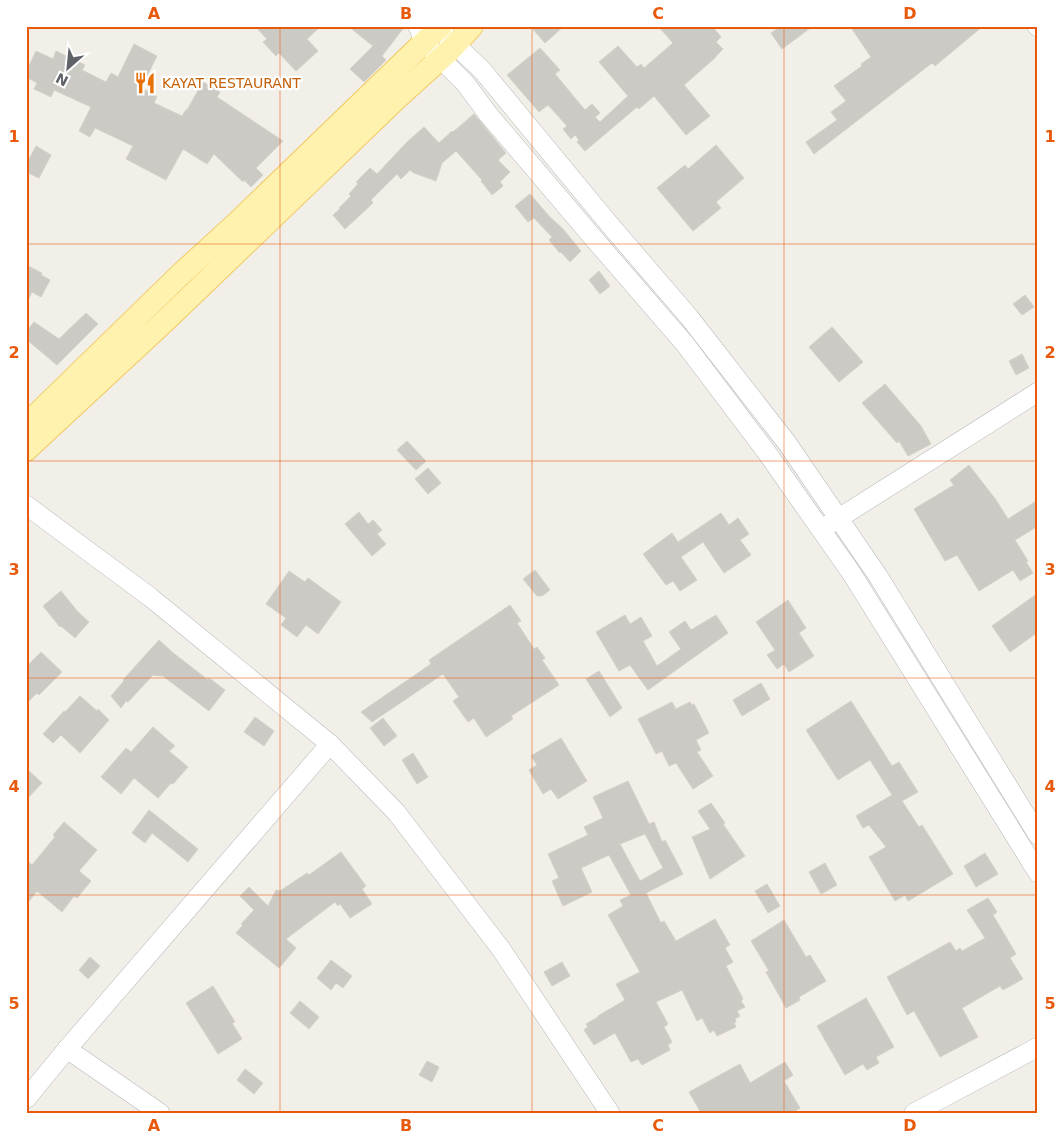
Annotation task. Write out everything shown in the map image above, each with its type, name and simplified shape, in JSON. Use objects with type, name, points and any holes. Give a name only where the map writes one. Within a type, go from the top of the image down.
[{"type":"main road","points":[[26,450],[172,314],[472,26]]},
{"type":"main road","points":[[26,425],[181,274],[315,148],[430,30]]},
{"type":"street","points":[[430,30],[447,51],[465,83],[488,114],[685,344],[765,450],[852,574],[1038,873]]},
{"type":"street","points":[[447,51],[482,70],[689,317],[787,442],[878,576],[1038,835]]},
{"type":"street","points":[[821,530],[1038,392]]},
{"type":"street","points":[[26,505],[150,596],[330,744],[396,812],[501,949],[610,1113]]},
{"type":"street","points":[[26,1099],[330,744]]},
{"type":"street","points":[[914,1113],[1038,1047]]},
{"type":"street","points":[[67,1049],[160,1113]]},
{"type":"building","points":[[255,26],[321,26],[307,39],[318,51],[296,71],[279,53],[276,56],[263,42],[267,39]]},
{"type":"building","points":[[348,26],[405,26],[382,56],[386,60],[364,82],[350,69],[373,46]]},
{"type":"building","points":[[530,26],[564,26],[545,43]]},
{"type":"building","points":[[658,26],[712,26],[721,37],[716,42],[723,49],[684,85],[710,116],[686,135],[654,96],[639,109],[637,107],[585,151],[577,142],[579,140],[575,135],[571,139],[563,129],[567,126],[548,105],[539,112],[507,75],[540,48],[560,70],[555,74],[585,110],[592,104],[600,113],[595,117],[600,122],[628,96],[599,62],[618,46],[637,67],[641,64],[644,68],[673,43]]},
{"type":"building","points":[[781,26],[813,26],[782,49],[771,33]]},
{"type":"building","points":[[850,26],[983,26],[935,66],[932,63],[814,154],[806,142],[837,120],[831,112],[846,101],[834,86],[862,66],[861,64],[871,57]]},
{"type":"building","points":[[134,44],[157,56],[141,88],[157,96],[154,103],[182,116],[203,82],[220,92],[217,97],[283,141],[256,168],[263,175],[251,187],[244,180],[243,182],[214,154],[207,164],[183,149],[166,180],[126,159],[133,146],[95,128],[90,137],[79,131],[91,107],[54,90],[51,97],[34,89],[37,83],[26,77],[26,72],[36,51],[53,59],[56,51],[85,65],[82,70],[106,82],[111,73],[118,77]]},
{"type":"building","points":[[474,114],[506,153],[498,160],[510,172],[500,182],[503,186],[492,195],[482,180],[456,151],[442,163],[436,181],[410,170],[401,179],[397,174],[371,200],[373,203],[345,229],[333,215],[351,196],[349,194],[358,184],[356,182],[370,168],[377,174],[424,127],[439,143]]},
{"type":"building","points":[[716,145],[744,178],[716,202],[721,208],[693,231],[657,188],[685,165],[688,169]]},
{"type":"building","points":[[36,146],[51,155],[39,178],[26,172],[26,165]]},
{"type":"building","points":[[530,194],[581,251],[570,262],[549,240],[552,237],[534,218],[528,222],[515,206]]},
{"type":"building","points":[[26,265],[42,273],[41,275],[50,280],[41,297],[32,292],[26,304]]},
{"type":"building","points":[[599,271],[610,286],[600,294],[589,280]]},
{"type":"building","points":[[1025,295],[1034,307],[1022,315],[1013,304]]},
{"type":"building","points":[[86,313],[98,324],[57,365],[26,339],[26,332],[34,322],[59,339]]},
{"type":"building","points":[[832,327],[863,362],[839,382],[809,347]]},
{"type":"building","points":[[1022,354],[1029,368],[1016,375],[1009,361]]},
{"type":"building","points":[[885,384],[921,426],[931,444],[908,456],[899,441],[897,443],[862,403]]},
{"type":"building","points":[[407,441],[426,461],[416,470],[397,450]]},
{"type":"building","points":[[969,465],[1008,519],[1038,500],[1038,526],[1015,540],[1033,573],[1020,581],[1013,570],[979,591],[957,555],[945,561],[914,509],[954,485],[950,480]]},
{"type":"building","points":[[428,468],[441,483],[428,494],[415,479]]},
{"type":"building","points":[[359,512],[368,524],[373,520],[382,530],[377,534],[386,544],[372,556],[345,524]]},
{"type":"building","points":[[721,513],[729,525],[738,518],[749,534],[740,540],[751,555],[724,573],[703,542],[681,557],[697,580],[680,591],[673,581],[666,585],[643,554],[672,533],[678,542]]},
{"type":"building","points":[[535,570],[550,590],[542,596],[537,596],[523,579]]},
{"type":"building","points":[[289,571],[305,582],[308,578],[341,602],[318,634],[306,625],[297,637],[281,625],[286,618],[266,604]]},
{"type":"building","points":[[61,591],[89,622],[75,638],[60,627],[43,606]]},
{"type":"building","points":[[1038,593],[1038,632],[1010,652],[992,626]]},
{"type":"building","points":[[788,600],[806,628],[799,633],[814,656],[789,672],[784,664],[777,669],[767,655],[775,650],[756,622]]},
{"type":"building","points":[[510,605],[521,621],[517,623],[534,649],[537,647],[545,658],[542,660],[559,685],[511,716],[513,719],[486,737],[474,718],[468,722],[453,701],[459,697],[443,674],[372,722],[361,712],[431,664],[429,660]]},
{"type":"building","points":[[625,615],[630,624],[641,617],[652,636],[643,641],[657,666],[681,649],[669,632],[685,621],[691,630],[716,615],[728,633],[648,690],[630,665],[619,671],[596,632]]},
{"type":"building","points":[[159,640],[208,680],[209,678],[225,690],[209,711],[163,676],[153,675],[121,708],[111,696]]},
{"type":"building","points":[[41,652],[62,672],[39,695],[37,693],[26,704],[26,667]]},
{"type":"building","points":[[599,671],[622,708],[610,717],[586,679]]},
{"type":"building","points":[[761,683],[770,699],[742,716],[733,700]]},
{"type":"building","points":[[80,696],[109,720],[80,753],[61,735],[53,743],[43,734]]},
{"type":"building","points":[[851,701],[892,766],[899,762],[918,792],[902,801],[919,827],[922,825],[953,874],[908,901],[905,895],[895,901],[869,857],[886,847],[869,825],[863,828],[856,816],[892,795],[870,760],[838,780],[806,730]]},
{"type":"building","points":[[672,702],[676,709],[690,702],[692,705],[694,704],[709,733],[696,740],[701,750],[697,752],[713,776],[693,789],[676,763],[669,766],[662,751],[656,754],[638,719]]},
{"type":"building","points":[[255,717],[274,731],[264,746],[244,732]]},
{"type":"building","points":[[383,718],[397,736],[384,746],[370,728]]},
{"type":"building","points":[[153,727],[175,746],[169,751],[188,767],[158,798],[134,778],[121,794],[101,777],[126,748],[131,752]]},
{"type":"building","points":[[561,738],[587,781],[558,799],[551,789],[543,794],[529,770],[537,765],[531,756]]},
{"type":"building","points":[[413,753],[428,777],[417,784],[402,760]]},
{"type":"building","points":[[26,768],[42,783],[26,800]]},
{"type":"building","points":[[628,781],[649,824],[654,822],[662,842],[665,840],[683,874],[646,893],[661,923],[664,921],[676,941],[715,919],[730,945],[725,948],[733,962],[726,966],[743,999],[741,1001],[745,1007],[737,1011],[740,1016],[735,1019],[736,1027],[717,1036],[714,1030],[710,1033],[702,1018],[697,1021],[682,990],[656,1002],[668,1024],[664,1027],[672,1042],[668,1045],[670,1050],[642,1065],[638,1059],[631,1062],[615,1033],[594,1045],[584,1030],[588,1027],[586,1024],[625,1000],[616,984],[640,972],[608,915],[623,906],[620,900],[631,895],[609,855],[581,868],[592,892],[563,906],[552,881],[559,878],[548,854],[588,835],[584,827],[603,818],[593,797]],"holes":[[[645,834],[663,868],[640,881],[620,844]]]},
{"type":"building","points":[[711,803],[745,856],[710,879],[692,837],[710,829],[698,811]]},
{"type":"building","points":[[149,810],[198,849],[188,862],[152,833],[145,843],[132,833]]},
{"type":"building","points":[[64,822],[97,850],[79,871],[91,881],[77,898],[74,896],[62,912],[37,891],[26,905],[26,860],[32,865],[55,837],[53,835]]},
{"type":"building","points":[[341,852],[366,886],[362,889],[372,904],[350,918],[340,904],[338,906],[335,902],[286,939],[296,948],[279,968],[236,933],[243,925],[241,924],[254,910],[240,896],[249,887],[268,906],[276,890],[280,891],[307,873],[309,875]]},
{"type":"building","points":[[985,853],[998,874],[976,887],[964,866]]},
{"type":"building","points":[[825,863],[837,885],[821,894],[809,872]]},
{"type":"building","points":[[767,884],[780,906],[768,913],[755,891]]},
{"type":"building","points":[[988,898],[997,912],[993,915],[1016,954],[1010,958],[1023,979],[1003,990],[1000,986],[962,1008],[978,1037],[940,1057],[914,1011],[907,1015],[887,977],[950,942],[956,951],[960,948],[962,951],[985,938],[967,910]]},
{"type":"building","points":[[784,920],[806,957],[810,955],[826,981],[799,997],[800,1000],[786,1008],[766,972],[769,971],[751,941]]},
{"type":"building","points":[[90,957],[100,966],[88,979],[79,970]]},
{"type":"building","points":[[331,960],[352,976],[343,988],[336,983],[331,990],[317,978]]},
{"type":"building","points":[[562,962],[570,976],[552,986],[544,972]]},
{"type":"building","points":[[213,986],[235,1022],[232,1023],[242,1039],[218,1054],[186,1003]]},
{"type":"building","points":[[866,998],[894,1047],[876,1057],[879,1063],[867,1070],[863,1064],[845,1075],[817,1026]]},
{"type":"building","points":[[300,1001],[319,1017],[309,1029],[290,1013]]},
{"type":"building","points":[[427,1061],[439,1067],[432,1082],[419,1075]]},
{"type":"building","points":[[785,1062],[793,1075],[784,1081],[800,1108],[792,1113],[701,1113],[689,1092],[740,1064],[750,1083]]},
{"type":"building","points":[[245,1069],[263,1083],[254,1094],[237,1080]]},
{"type":"place","name":"KAYAT RESTAURANT","points":[[145,83]]}]
